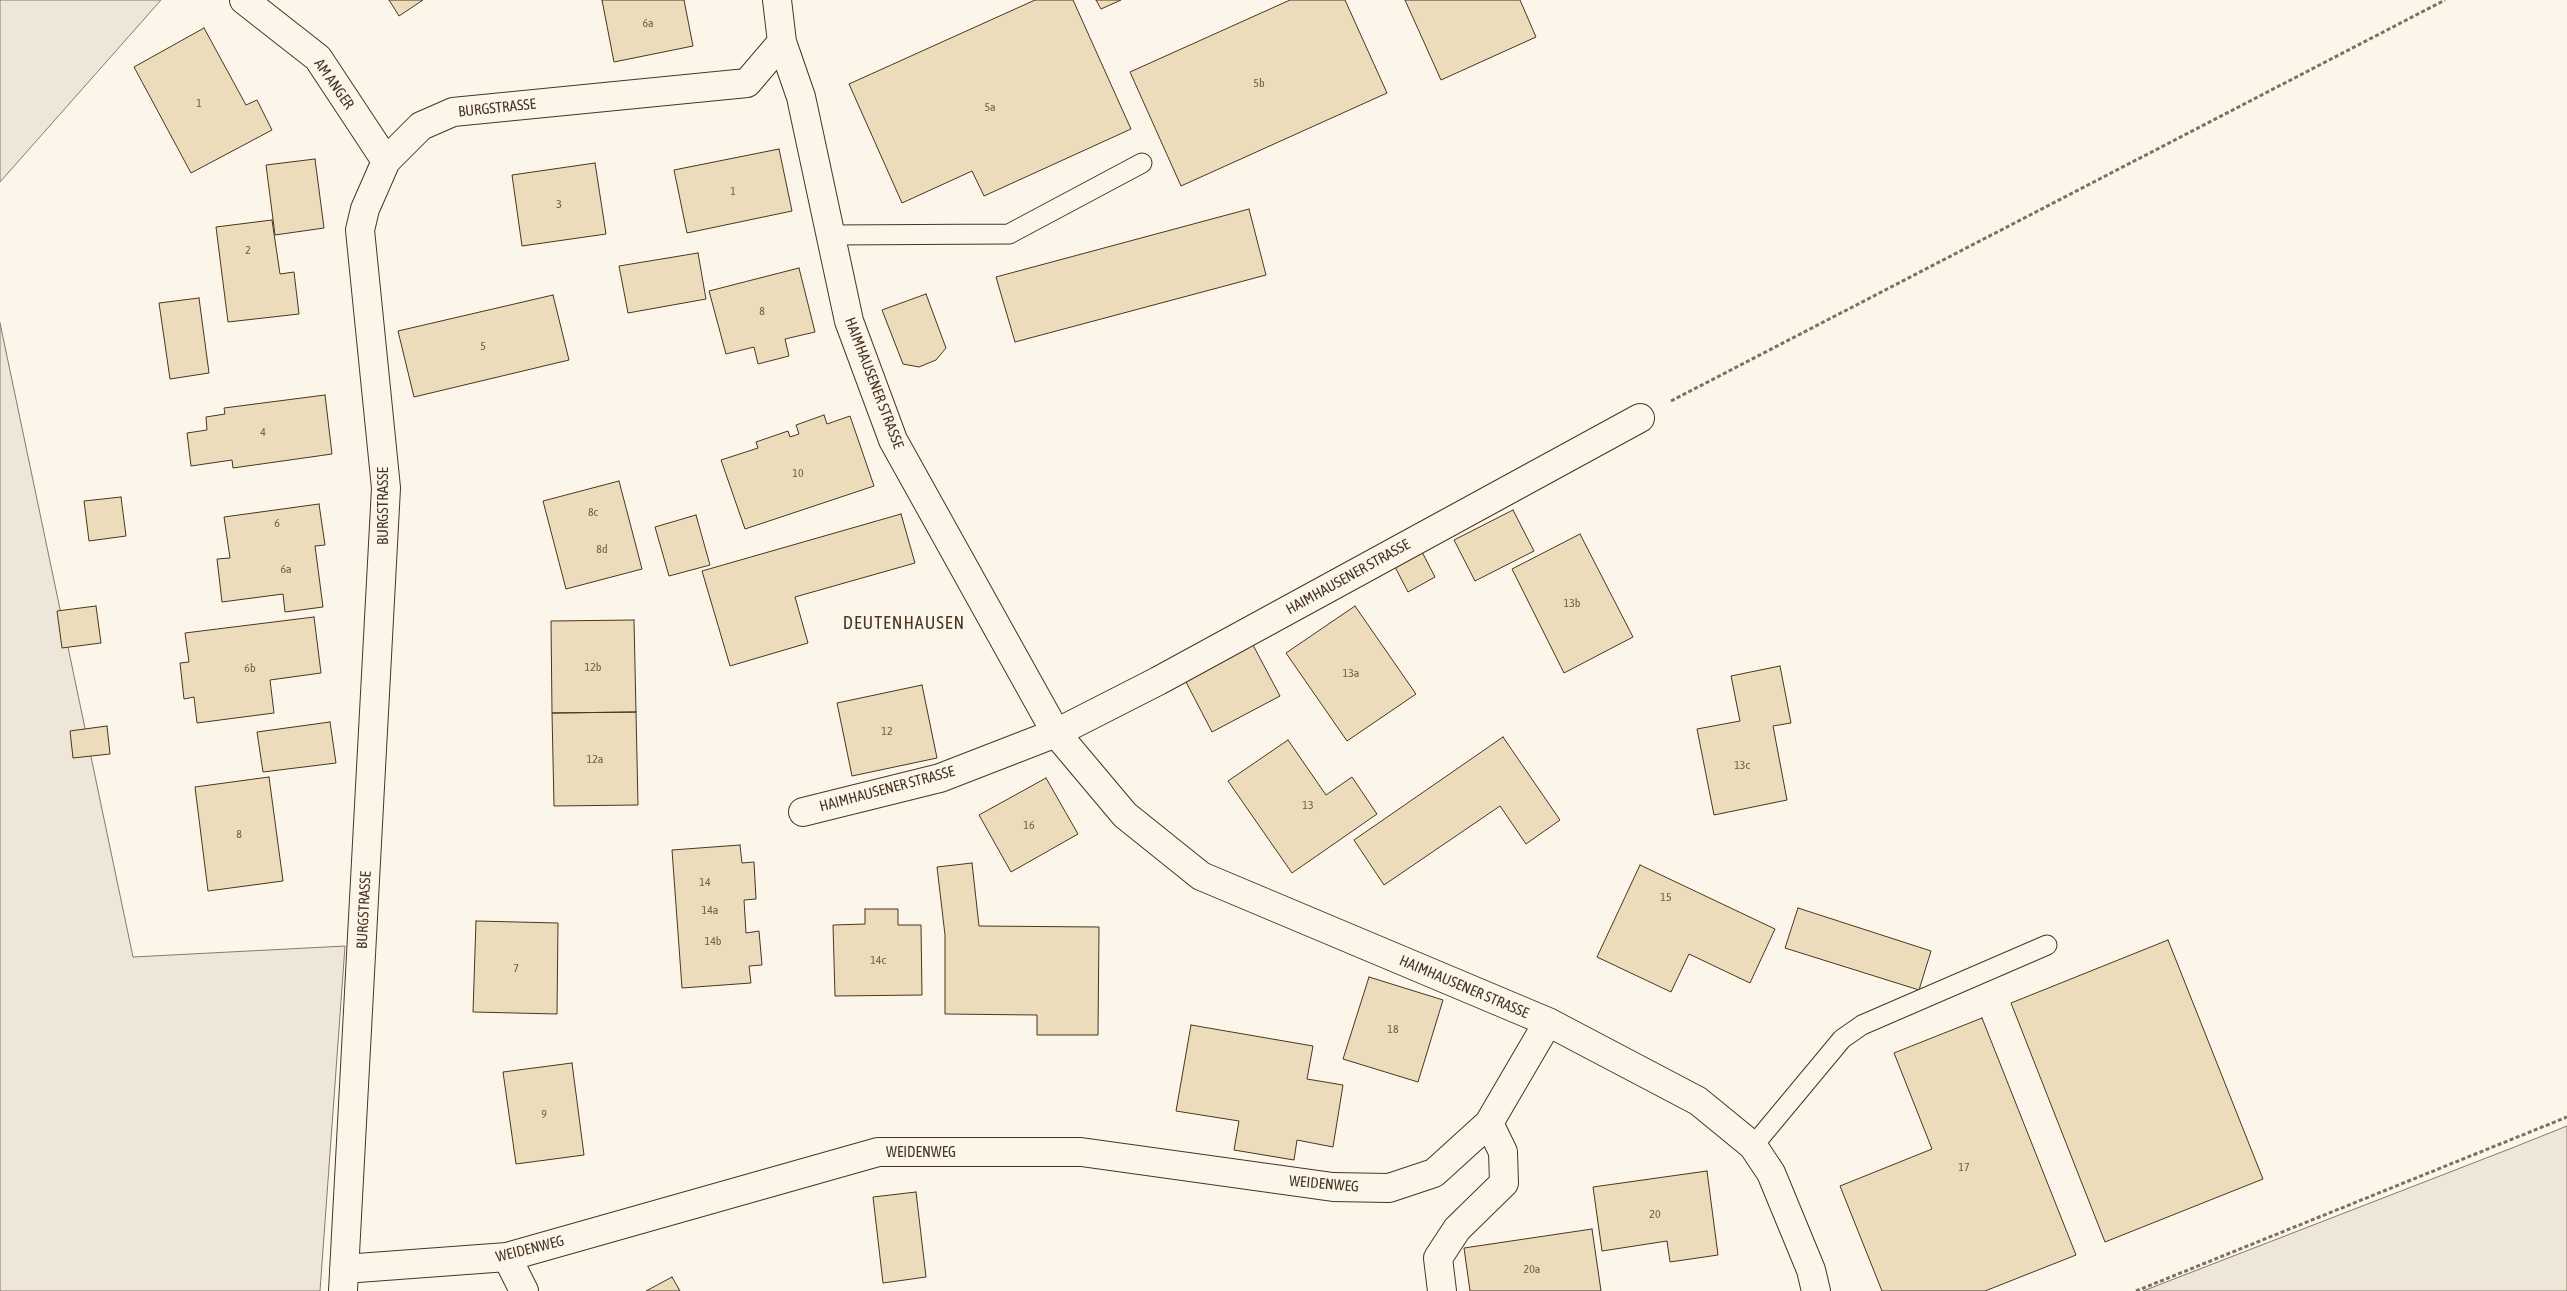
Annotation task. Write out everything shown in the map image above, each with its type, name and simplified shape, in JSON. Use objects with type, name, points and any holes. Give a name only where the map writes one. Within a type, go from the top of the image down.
[{"type":"street","name":"AM ANGER","points":[[244,0],[318,58],[386,161]]},
{"type":"street","name":"HAIMHAUSENER STRASSE","points":[[777,0],[782,42],[802,97],[849,321],[893,440],[1056,733],[1125,815],[1201,876],[1548,1022],[1698,1101],[1753,1146],[1771,1173],[1810,1270],[1816,1291]]},
{"type":"street","name":"BURGSTRASSE","points":[[344,1280],[386,488],[360,230],[365,209],[386,161],[421,126],[453,112],[747,83],[782,42]]},
{"type":"street","name":"HAIMHAUSENER STRASSE","points":[[803,812],[940,778],[1056,733],[1158,681],[1640,418]]},
{"type":"street","name":"WEIDENWEG","points":[[344,1280],[507,1258],[878,1152],[1081,1152],[1333,1187],[1389,1188],[1434,1173],[1489,1123],[1548,1022]]},
{"type":"street","points":[[1442,1291],[1438,1258],[1457,1229],[1504,1183],[1503,1152],[1489,1123]]},
{"type":"street","points":[[507,1258],[524,1291]]},
{"type":"lane","points":[[830,235],[1009,234],[1142,163]]},
{"type":"lane","points":[[1753,1146],[1842,1039],[1862,1025],[2047,945]]},
{"type":"path","points":[[1640,418],[2445,0]]},
{"type":"path","points":[[2136,1291],[2567,1117]]},
{"type":"shaded area","points":[[0,0],[161,0],[0,182]]},
{"type":"shaded area","points":[[0,323],[133,957],[345,946],[320,1291],[0,1291]]},
{"type":"shaded area","points":[[2567,1126],[2567,1291],[2143,1291],[2512,1148]]},
{"type":"building","points":[[389,0],[423,0],[399,16]]},
{"type":"building","points":[[602,0],[684,0],[693,46],[614,62]]},
{"type":"building","points":[[1035,0],[1073,0],[1131,129],[984,196],[972,171],[902,203],[849,84]]},
{"type":"building","points":[[1096,0],[1121,0],[1101,9]]},
{"type":"building","points":[[1290,0],[1345,0],[1387,93],[1181,186],[1130,72]]},
{"type":"building","points":[[1405,0],[1520,0],[1536,37],[1441,80]]},
{"type":"building","points":[[204,28],[246,105],[257,100],[272,130],[191,173],[134,67]]},
{"type":"building","points":[[779,149],[792,211],[687,233],[674,170]]},
{"type":"building","points":[[315,159],[324,228],[275,235],[266,165]]},
{"type":"building","points":[[595,163],[606,234],[522,246],[512,175]]},
{"type":"building","points":[[1249,209],[1266,275],[1015,342],[996,277]]},
{"type":"building","points":[[272,220],[280,274],[294,272],[299,314],[228,322],[216,227]]},
{"type":"building","points":[[698,253],[706,299],[628,313],[619,266]]},
{"type":"building","points":[[799,268],[815,332],[785,339],[789,356],[758,364],[754,347],[726,354],[709,291]]},
{"type":"building","points":[[926,294],[946,348],[936,360],[919,367],[903,364],[882,310]]},
{"type":"building","points":[[553,295],[569,360],[414,397],[398,331]]},
{"type":"building","points":[[199,298],[209,373],[170,379],[159,303]]},
{"type":"building","points":[[325,395],[332,454],[233,468],[232,460],[191,466],[187,433],[207,430],[206,417],[225,414],[224,408]]},
{"type":"building","points":[[824,415],[827,424],[850,416],[874,486],[745,529],[721,460],[758,448],[756,442],[788,431],[790,437],[799,434],[796,425]]},
{"type":"building","points":[[619,481],[642,569],[566,589],[543,501]]},
{"type":"building","points":[[121,497],[126,536],[89,541],[84,501]]},
{"type":"building","points":[[319,504],[325,545],[315,546],[323,607],[285,612],[283,594],[222,602],[217,559],[230,558],[224,517]]},
{"type":"building","points":[[1513,510],[1534,551],[1475,581],[1454,540]]},
{"type":"building","points":[[901,514],[915,563],[795,597],[808,643],[730,666],[702,571]]},
{"type":"building","points":[[696,515],[710,565],[669,576],[655,527]]},
{"type":"building","points":[[1580,534],[1633,637],[1564,673],[1512,569]]},
{"type":"building","points":[[1421,550],[1435,577],[1408,592],[1394,565]]},
{"type":"building","points":[[96,606],[101,643],[62,648],[57,611]]},
{"type":"building","points":[[1355,606],[1416,694],[1347,741],[1286,653]]},
{"type":"building","points":[[314,617],[321,673],[270,680],[274,713],[197,723],[194,697],[184,699],[180,663],[189,662],[185,633]]},
{"type":"building","points":[[634,620],[636,712],[552,713],[551,621]]},
{"type":"building","points":[[1253,645],[1280,696],[1212,732],[1186,682]]},
{"type":"building","points":[[1780,666],[1791,723],[1773,726],[1787,800],[1714,815],[1697,729],[1740,721],[1731,676]]},
{"type":"building","points":[[922,685],[937,758],[852,776],[837,703]]},
{"type":"building","points":[[636,712],[638,805],[554,806],[552,713]]},
{"type":"building","points":[[330,722],[336,763],[263,772],[257,732]]},
{"type":"building","points":[[107,726],[110,754],[73,758],[70,731]]},
{"type":"building","points":[[1503,737],[1560,820],[1526,844],[1500,806],[1384,885],[1354,840]]},
{"type":"building","points":[[1288,740],[1326,795],[1352,777],[1377,814],[1292,873],[1228,781]]},
{"type":"building","points":[[269,777],[283,881],[208,891],[195,787]]},
{"type":"building","points":[[1046,778],[1078,834],[1011,872],[979,815]]},
{"type":"building","points":[[740,845],[742,863],[754,862],[756,899],[744,900],[746,933],[759,931],[762,965],[749,966],[751,983],[682,988],[672,850]]},
{"type":"building","points":[[972,863],[979,926],[1099,927],[1098,1035],[1037,1035],[1037,1015],[945,1014],[945,935],[937,867]]},
{"type":"building","points":[[1640,865],[1775,929],[1750,983],[1689,954],[1671,992],[1597,957]]},
{"type":"building","points":[[1798,908],[1931,951],[1919,990],[1785,948]]},
{"type":"building","points":[[865,909],[898,909],[898,925],[921,925],[922,995],[835,996],[833,925],[865,924]]},
{"type":"building","points":[[476,921],[558,923],[557,1014],[473,1012]]},
{"type":"building","points":[[2168,940],[2263,1179],[2105,1242],[2011,1003]]},
{"type":"building","points":[[1369,977],[1443,1000],[1418,1082],[1343,1059]]},
{"type":"building","points":[[1982,1018],[2076,1255],[1985,1291],[1882,1291],[1840,1186],[1932,1149],[1894,1053]]},
{"type":"building","points":[[1191,1025],[1313,1046],[1307,1079],[1343,1085],[1333,1147],[1297,1140],[1294,1160],[1234,1150],[1239,1121],[1176,1111]]},
{"type":"building","points":[[572,1063],[584,1155],[516,1164],[503,1072]]},
{"type":"building","points":[[1707,1171],[1718,1255],[1670,1262],[1667,1241],[1602,1251],[1593,1187]]},
{"type":"building","points":[[916,1192],[926,1277],[883,1283],[873,1197]]},
{"type":"building","points":[[1592,1229],[1601,1291],[1470,1291],[1464,1248]]},
{"type":"building","points":[[672,1277],[680,1291],[646,1291]]},
{"type":"district","name":"DEUTENHAUSEN","points":[[904,623]]}]
